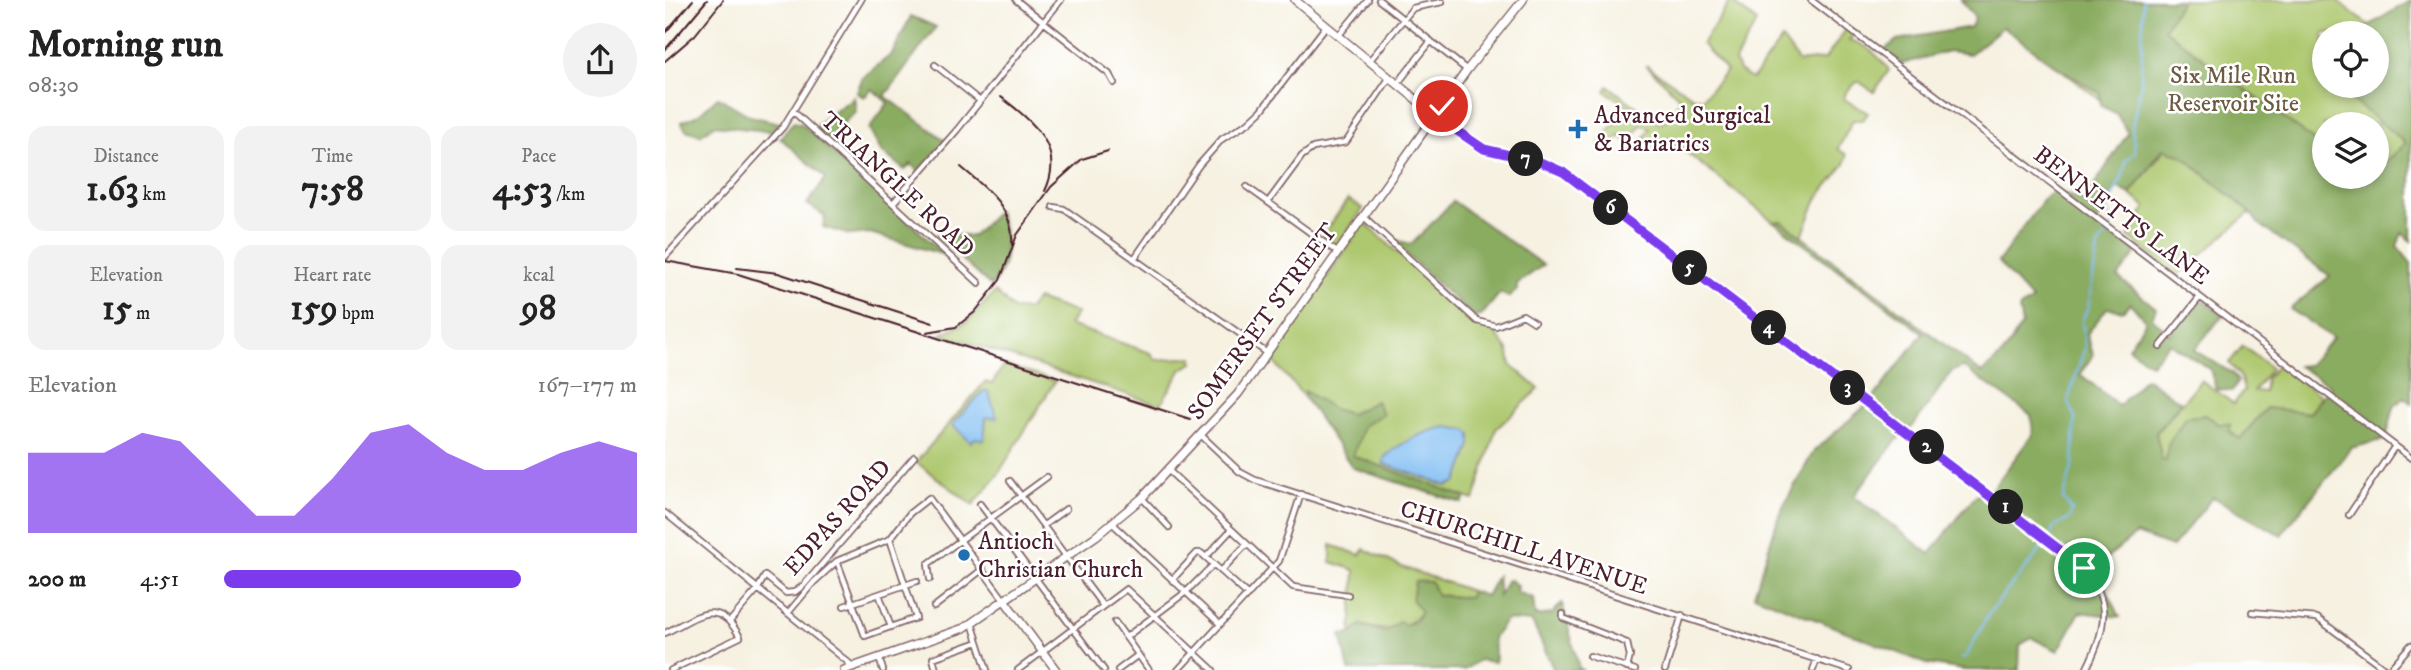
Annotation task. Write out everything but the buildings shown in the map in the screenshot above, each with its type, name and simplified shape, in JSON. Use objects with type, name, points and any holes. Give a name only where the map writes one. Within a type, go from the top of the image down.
[{"type":"main road","points":[[1295,0],[1435,116]]},
{"type":"main road","name":"SOMERSET STREET","points":[[846,669],[972,624],[1112,523],[1142,498],[1202,436],[1267,353],[1467,70],[1522,1]]},
{"type":"main road","points":[[1005,601],[1056,670]]},
{"type":"street","points":[[665,257],[758,157],[794,112],[861,0]]},
{"type":"street","points":[[1016,0],[1109,74],[1114,83]]},
{"type":"street","points":[[893,203],[1061,0]]},
{"type":"street","points":[[1339,35],[1368,0]]},
{"type":"street","points":[[1379,0],[1467,70]]},
{"type":"street","name":"BENNETTS LANE","points":[[1811,0],[2411,458]]},
{"type":"street","points":[[1370,60],[1414,7],[1442,2]]},
{"type":"street","points":[[1134,258],[1199,165],[1222,139],[1248,123],[1261,111],[1326,25]]},
{"type":"street","points":[[1398,83],[1431,41]]},
{"type":"street","points":[[935,65],[980,101]]},
{"type":"street","points":[[1268,202],[1302,156],[1313,148],[1346,142],[1391,77]]},
{"type":"street","name":"TRIANGLE ROAD","points":[[794,112],[979,283]]},
{"type":"street","points":[[1435,116],[1484,149],[1540,162],[1563,172],[2072,557],[2094,581],[2104,610],[2103,632],[2086,670]]},
{"type":"street","points":[[1247,187],[1337,253]]},
{"type":"street","points":[[1053,207],[1064,209],[1267,353]]},
{"type":"street","points":[[1363,216],[1477,321],[1496,326],[1523,314],[1534,322]]},
{"type":"street","points":[[2160,346],[2200,297]]},
{"type":"street","name":"CHURCHILL AVENUE","points":[[1202,436],[1246,476],[1849,670]]},
{"type":"street","points":[[2349,515],[2395,446]]},
{"type":"street","name":"EDPAS ROAD","points":[[757,590],[765,576],[786,593],[795,592],[804,585],[914,457]]},
{"type":"street","points":[[1167,470],[1230,531],[1301,591],[1348,595]]},
{"type":"street","points":[[930,579],[928,564],[1047,477]]},
{"type":"street","points":[[1010,481],[1103,606]]},
{"type":"street","points":[[1178,670],[1272,568],[1285,547],[1301,494]]},
{"type":"street","points":[[788,613],[814,582],[837,561],[890,539],[910,513],[929,498],[1005,601]]},
{"type":"street","points":[[1142,498],[1169,527]]},
{"type":"street","points":[[980,504],[1104,670]]},
{"type":"street","points":[[1044,526],[1066,509]]},
{"type":"street","points":[[665,513],[849,663],[846,669]]},
{"type":"street","points":[[1112,523],[1220,624]]},
{"type":"street","points":[[1206,557],[1230,531]]},
{"type":"street","points":[[837,561],[865,636],[916,618],[890,539]]},
{"type":"street","points":[[1221,571],[1246,545]]},
{"type":"street","points":[[1172,580],[1197,553],[1206,557],[1248,595]]},
{"type":"street","points":[[1126,637],[1186,592],[1214,564]]},
{"type":"street","points":[[934,607],[983,569]]},
{"type":"street","points":[[844,606],[917,581]]},
{"type":"street","points":[[1018,670],[1126,589],[1213,670]]},
{"type":"street","points":[[731,620],[757,590]]},
{"type":"street","points":[[879,594],[891,627]]},
{"type":"street","points":[[2252,612],[2317,618],[2388,670],[2411,645]]},
{"type":"street","points":[[665,633],[708,613],[717,613],[731,620],[740,637],[671,670]]},
{"type":"street","points":[[1563,614],[1563,618],[1627,643],[1630,656],[1627,668]]},
{"type":"street","points":[[1665,670],[1682,615]]},
{"type":"street","points":[[1115,622],[1149,670]]},
{"type":"street","points":[[972,624],[987,670]]},
{"type":"street","points":[[936,670],[933,658],[978,642]]},
{"type":"street","points":[[1118,670],[1138,655]]},
{"type":"street","points":[[1590,656],[1635,670]]},
{"type":"street","points":[[879,658],[883,670]]},
{"type":"street","points":[[1813,670],[1817,659]]},
{"type":"green space","points":[[1731,0],[1739,0],[1735,5],[1757,22],[1735,61],[1739,71],[1752,79],[1782,39],[1799,62],[1825,59],[1847,28],[1855,33],[1849,41],[1866,47],[1889,70],[1874,92],[1858,81],[1846,92],[1844,99],[1868,113],[1863,120],[1853,120],[1838,149],[1847,155],[1845,164],[1817,199],[1802,236],[1781,221],[1774,222],[1678,146],[1647,145],[1642,142],[1650,129],[1642,124],[1628,142],[1620,136],[1606,147],[1600,142],[1628,106],[1605,91],[1608,86],[1659,123],[1666,120],[1681,99],[1646,65],[1693,97],[1703,98],[1727,71],[1702,44]]},
{"type":"green space","points":[[1961,0],[2182,0],[2164,29],[2312,139],[2312,189],[2389,189],[2389,159],[2406,143],[2389,130],[2389,112],[2367,112],[2349,98],[2389,98],[2389,21],[2377,21],[2411,0],[2411,241],[2402,233],[2397,246],[2411,263],[2411,403],[2404,397],[2394,407],[2386,439],[2351,448],[2281,535],[2213,497],[2172,547],[2136,534],[2096,567],[2120,617],[2080,612],[2058,651],[2032,638],[2020,645],[2019,670],[1965,670],[1927,664],[1754,595],[1780,512],[1814,451],[1871,401],[1923,333],[1774,222],[1781,221],[1982,373],[2003,354],[2022,325],[2019,309],[2032,300],[1998,262],[2045,198],[2055,191],[2084,201],[2128,133],[2116,113],[2101,106],[2100,93],[2057,67],[2003,27],[1970,54],[1949,51],[1902,64],[1884,50],[1897,40],[1971,27],[1975,18]],"holes":[[[2163,149],[2182,156],[2250,212],[2258,223],[2330,276],[2290,309],[2333,338],[2309,365],[2298,366],[2331,386],[2310,413],[2266,408],[2240,439],[2230,432],[2230,424],[2219,424],[2206,415],[2186,417],[2168,444],[2166,461],[2162,460],[2156,433],[2181,402],[2145,378],[2119,406],[2080,374],[2093,355],[2087,334],[2107,308],[2123,311],[2130,303],[2146,321],[2128,348],[2151,364],[2169,343],[2210,369],[2216,389],[2232,391],[2238,381],[2232,373],[2194,350],[2223,315],[2198,297],[2170,334],[2152,318],[2156,308],[2118,277],[2137,252],[2097,222],[2117,187],[2130,194]],[[1963,367],[2031,415],[2033,434],[1993,488],[1974,497],[1930,554],[1854,496],[1895,442],[1913,426],[1952,371]]]},
{"type":"green space","name":"Six Mile Run Reservoir Site","points":[[2336,0],[2363,21],[2312,21],[2312,98],[2389,98],[2389,41],[2411,58],[2411,207],[2332,275],[2249,213],[2177,276],[2128,237],[2146,207],[2130,194],[2165,149],[1971,1]]},
{"type":"green space","points":[[911,16],[936,27],[885,96],[946,141],[919,172],[911,164],[905,170],[881,151],[869,129],[888,103],[872,89],[864,97],[857,93],[862,78],[892,54]]},
{"type":"green space","points":[[718,97],[750,116],[779,123],[773,132],[714,125],[700,135],[686,130],[681,122],[698,115]]},
{"type":"green space","points":[[854,97],[856,111],[827,139],[816,129],[818,124]]},
{"type":"green space","points":[[793,122],[802,124],[945,255],[870,233],[850,235],[823,227],[825,216],[807,204],[826,178],[780,138]]},
{"type":"green space","points":[[1348,199],[1363,209],[1335,249],[1322,237]]},
{"type":"green space","points":[[1453,201],[1543,265],[1517,284],[1517,290],[1509,297],[1500,293],[1481,316],[1474,317],[1396,245],[1395,240],[1411,244],[1415,241]]},
{"type":"green space","points":[[998,211],[1006,250],[1002,269],[991,286],[935,235],[973,236]]},
{"type":"green space","points":[[1364,222],[1476,324],[1490,327],[1508,350],[1511,365],[1539,389],[1496,429],[1474,500],[1465,497],[1462,503],[1353,468],[1309,402],[1271,359]]},
{"type":"green space","points":[[995,292],[1013,309],[1028,310],[1037,299],[1077,313],[1069,325],[1151,353],[1156,360],[1193,357],[1193,363],[1182,369],[1160,405],[941,334],[967,322]]},
{"type":"green space","points":[[2243,346],[2271,368],[2254,391],[2264,392],[2266,378],[2279,364],[2321,396],[2310,413],[2266,408],[2240,439],[2229,431],[2230,425],[2219,424],[2206,416],[2167,461],[2161,459],[2156,433],[2201,380],[2234,404],[2244,390],[2240,376],[2229,363]]},
{"type":"green space","points":[[1004,365],[1055,381],[997,476],[973,505],[916,462],[985,382],[992,384]]},
{"type":"green space","points":[[1305,391],[1333,409],[1351,414],[1376,401],[1383,414],[1363,426],[1353,456],[1465,497],[1462,503],[1353,468],[1304,397]]},
{"type":"green space","points":[[1331,545],[1360,555],[1364,549],[1402,567],[1471,591],[1469,598],[1437,595],[1405,625],[1387,629],[1361,625],[1351,634],[1355,570],[1331,562]]},
{"type":"green space","points":[[1497,576],[1499,596],[1506,581],[1511,580],[1517,586],[1516,592],[1533,598],[1535,616],[1552,614],[1562,603],[1579,668],[1582,670],[1554,670],[1532,622],[1506,620],[1493,638],[1495,662],[1479,660],[1464,670],[1349,670],[1341,635],[1351,634],[1361,625],[1385,632],[1400,621],[1404,625],[1414,622],[1421,612],[1412,600],[1415,581],[1431,582],[1437,595],[1469,598],[1471,591],[1486,596]]},
{"type":"water","points":[[983,391],[988,391],[997,418],[986,417],[984,440],[975,438],[971,442],[952,425]]},
{"type":"water","points":[[1446,427],[1466,430],[1471,434],[1471,445],[1457,482],[1447,486],[1384,464],[1384,458],[1412,438]]},
{"type":"waterway","points":[[2051,534],[2054,527],[2069,519],[2072,510],[2063,499],[2073,464],[2075,418],[2068,400],[2085,347],[2082,320],[2088,308],[2098,246],[2114,223],[2106,210],[2120,182],[2126,160],[2135,153],[2132,126],[2141,86],[2143,0]]},
{"type":"waterway","points":[[1961,659],[1966,657],[1989,613],[2045,544]]},
{"type":"railway","points":[[665,33],[693,0]]},
{"type":"railway","points":[[665,50],[707,0]]},
{"type":"railway","points":[[665,61],[695,35],[723,0]]},
{"type":"railway","points":[[1001,97],[1034,126],[1048,148],[1051,161],[1045,191]]},
{"type":"railway","points":[[927,332],[956,327],[975,312],[1000,280],[1017,235],[1051,187],[1082,159],[1108,151]]},
{"type":"railway","points":[[961,167],[989,191],[1004,210],[1012,232],[1012,245]]},
{"type":"railway","points":[[665,261],[738,274],[1190,419]]},
{"type":"railway","points":[[737,268],[778,273],[933,323]]},
{"type":"place","name":"Advanced Surgical & Bariatrics","points":[[1578,129]]},
{"type":"place","name":"Antioch Christian Church","points":[[964,555]]},
{"type":"route","points":[[1442,106],[1435,116],[1479,146],[1540,162],[1563,172],[2084,568]]}]
